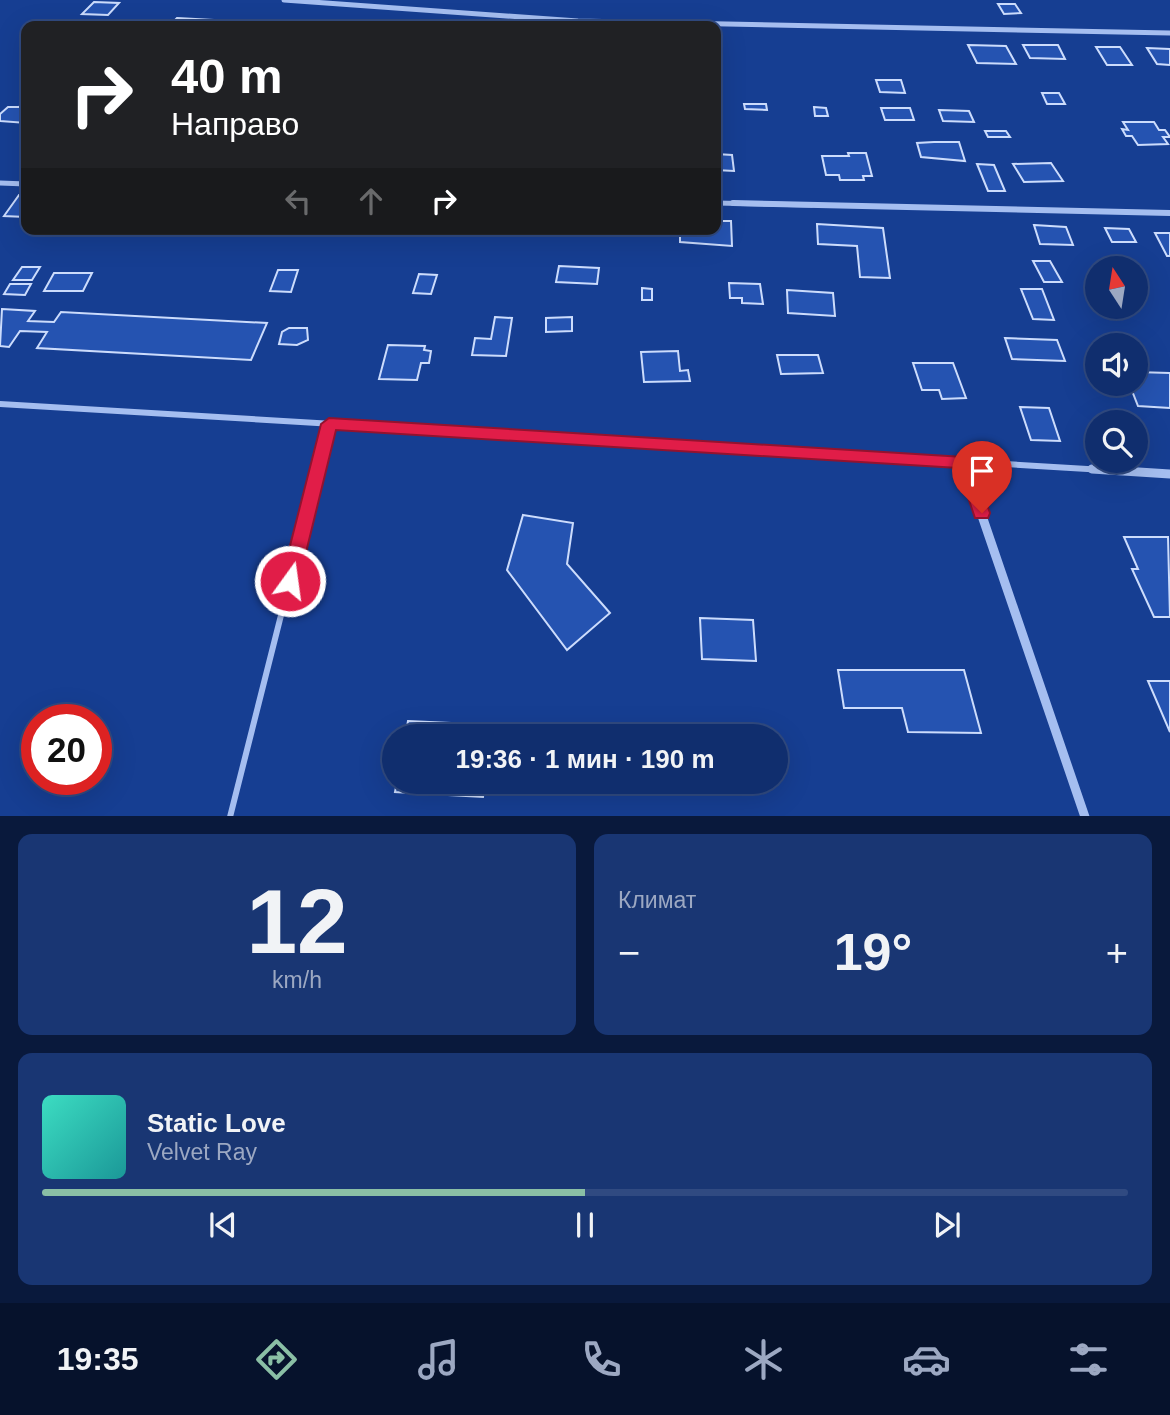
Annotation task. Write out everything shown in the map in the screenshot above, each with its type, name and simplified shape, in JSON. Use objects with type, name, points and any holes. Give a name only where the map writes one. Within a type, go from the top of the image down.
[{"type":"street","points":[[284,0],[578,21]]},
{"type":"street","points":[[721,24],[1170,33]]},
{"type":"street","points":[[0,183],[21,184]]},
{"type":"street","points":[[721,204],[1170,213]]},
{"type":"street","points":[[0,404],[1170,474]]},
{"type":"street","points":[[964,463],[1085,816]]},
{"type":"lane","points":[[230,816],[329,424]]},
{"type":"building","points":[[94,2],[119,3],[108,15],[82,14]]},
{"type":"building","points":[[998,4],[1015,4],[1021,13],[1004,14]]},
{"type":"building","points":[[177,18],[212,20],[211,21],[174,21]]},
{"type":"building","points":[[968,45],[1006,46],[1016,64],[977,63]]},
{"type":"building","points":[[1023,45],[1058,45],[1065,59],[1030,58]]},
{"type":"building","points":[[1096,47],[1120,47],[1132,65],[1107,65]]},
{"type":"building","points":[[1147,48],[1170,49],[1170,65],[1157,64]]},
{"type":"building","points":[[876,80],[901,80],[905,93],[880,92]]},
{"type":"building","points":[[1042,93],[1059,93],[1065,104],[1047,104]]},
{"type":"building","points":[[744,104],[766,104],[767,110],[745,109]]},
{"type":"building","points":[[21,105],[21,123],[0,121],[0,114],[8,107]]},
{"type":"building","points":[[814,107],[826,108],[828,116],[815,116]]},
{"type":"building","points":[[881,108],[910,108],[914,120],[885,120]]},
{"type":"building","points":[[939,110],[969,111],[974,122],[943,121]]},
{"type":"building","points":[[1123,122],[1154,122],[1159,130],[1165,130],[1170,137],[1163,137],[1168,144],[1138,145],[1132,136],[1126,136],[1122,129],[1128,130]]},
{"type":"building","points":[[985,131],[1006,131],[1010,137],[988,137]]},
{"type":"building","points":[[959,142],[965,161],[921,157],[917,143]]},
{"type":"building","points":[[848,153],[866,153],[872,176],[863,176],[864,180],[840,180],[839,175],[826,175],[822,156],[849,156]]},
{"type":"building","points":[[721,154],[732,155],[734,171],[721,170]]},
{"type":"building","points":[[1051,163],[1063,181],[1024,182],[1013,164]]},
{"type":"building","points":[[977,164],[994,165],[1005,191],[988,191]]},
{"type":"building","points":[[19,195],[21,195],[21,217],[4,216]]},
{"type":"building","points":[[721,221],[731,221],[732,246],[680,242],[680,235],[721,235]]},
{"type":"building","points":[[817,224],[883,228],[890,278],[860,277],[857,246],[818,244]]},
{"type":"building","points":[[1034,225],[1066,227],[1073,245],[1040,244]]},
{"type":"building","points":[[1105,228],[1129,229],[1136,242],[1112,242]]},
{"type":"building","points":[[1155,233],[1170,233],[1170,256],[1167,256]]},
{"type":"building","points":[[1033,261],[1050,261],[1062,282],[1044,282]]},
{"type":"building","points":[[559,266],[599,268],[597,284],[556,282]]},
{"type":"building","points":[[22,267],[40,267],[32,280],[13,280]]},
{"type":"building","points":[[278,270],[298,270],[291,292],[270,291]]},
{"type":"building","points":[[54,273],[92,273],[83,291],[44,291]]},
{"type":"building","points":[[419,274],[437,275],[431,294],[413,293]]},
{"type":"building","points":[[729,283],[760,284],[763,304],[742,303],[742,298],[730,298]]},
{"type":"building","points":[[10,284],[31,284],[25,295],[4,294]]},
{"type":"building","points":[[642,288],[652,289],[652,300],[642,300]]},
{"type":"building","points":[[1021,289],[1042,289],[1054,320],[1033,319]]},
{"type":"building","points":[[787,290],[833,293],[835,316],[788,313]]},
{"type":"building","points":[[2,309],[35,311],[28,321],[54,322],[61,312],[267,323],[251,360],[37,348],[47,332],[20,331],[9,347],[0,346]]},
{"type":"building","points":[[495,317],[512,318],[506,356],[472,355],[475,338],[491,339]]},
{"type":"building","points":[[572,317],[572,331],[546,332],[546,318]]},
{"type":"building","points":[[289,328],[307,328],[308,340],[297,345],[279,344],[282,332]]},
{"type":"building","points":[[1005,338],[1057,340],[1065,361],[1012,359]]},
{"type":"building","points":[[388,345],[425,346],[424,350],[431,351],[429,363],[421,363],[417,380],[379,379]]},
{"type":"building","points":[[678,351],[680,371],[688,370],[690,381],[644,382],[641,352]]},
{"type":"building","points":[[777,355],[818,355],[823,373],[781,374]]},
{"type":"building","points":[[913,363],[953,363],[966,398],[942,399],[939,390],[922,390]]},
{"type":"building","points":[[1148,372],[1170,373],[1170,408],[1138,406],[1134,396],[1148,396]]},
{"type":"building","points":[[1020,407],[1049,408],[1060,441],[1031,440]]},
{"type":"building","points":[[523,515],[573,523],[567,564],[610,613],[567,650],[507,570]]},
{"type":"building","points":[[1124,537],[1168,537],[1170,617],[1154,617],[1132,569],[1138,569]]},
{"type":"building","points":[[700,618],[753,620],[756,661],[702,659]]},
{"type":"building","points":[[838,670],[964,670],[981,733],[908,732],[902,708],[844,708]]},
{"type":"building","points":[[1148,681],[1170,681],[1170,732]]},
{"type":"building","points":[[408,721],[472,724],[407,724]]},
{"type":"building","points":[[430,794],[483,794],[483,797]]},
{"type":"route","points":[[290,581],[329,424],[964,463],[982,513]]}]
